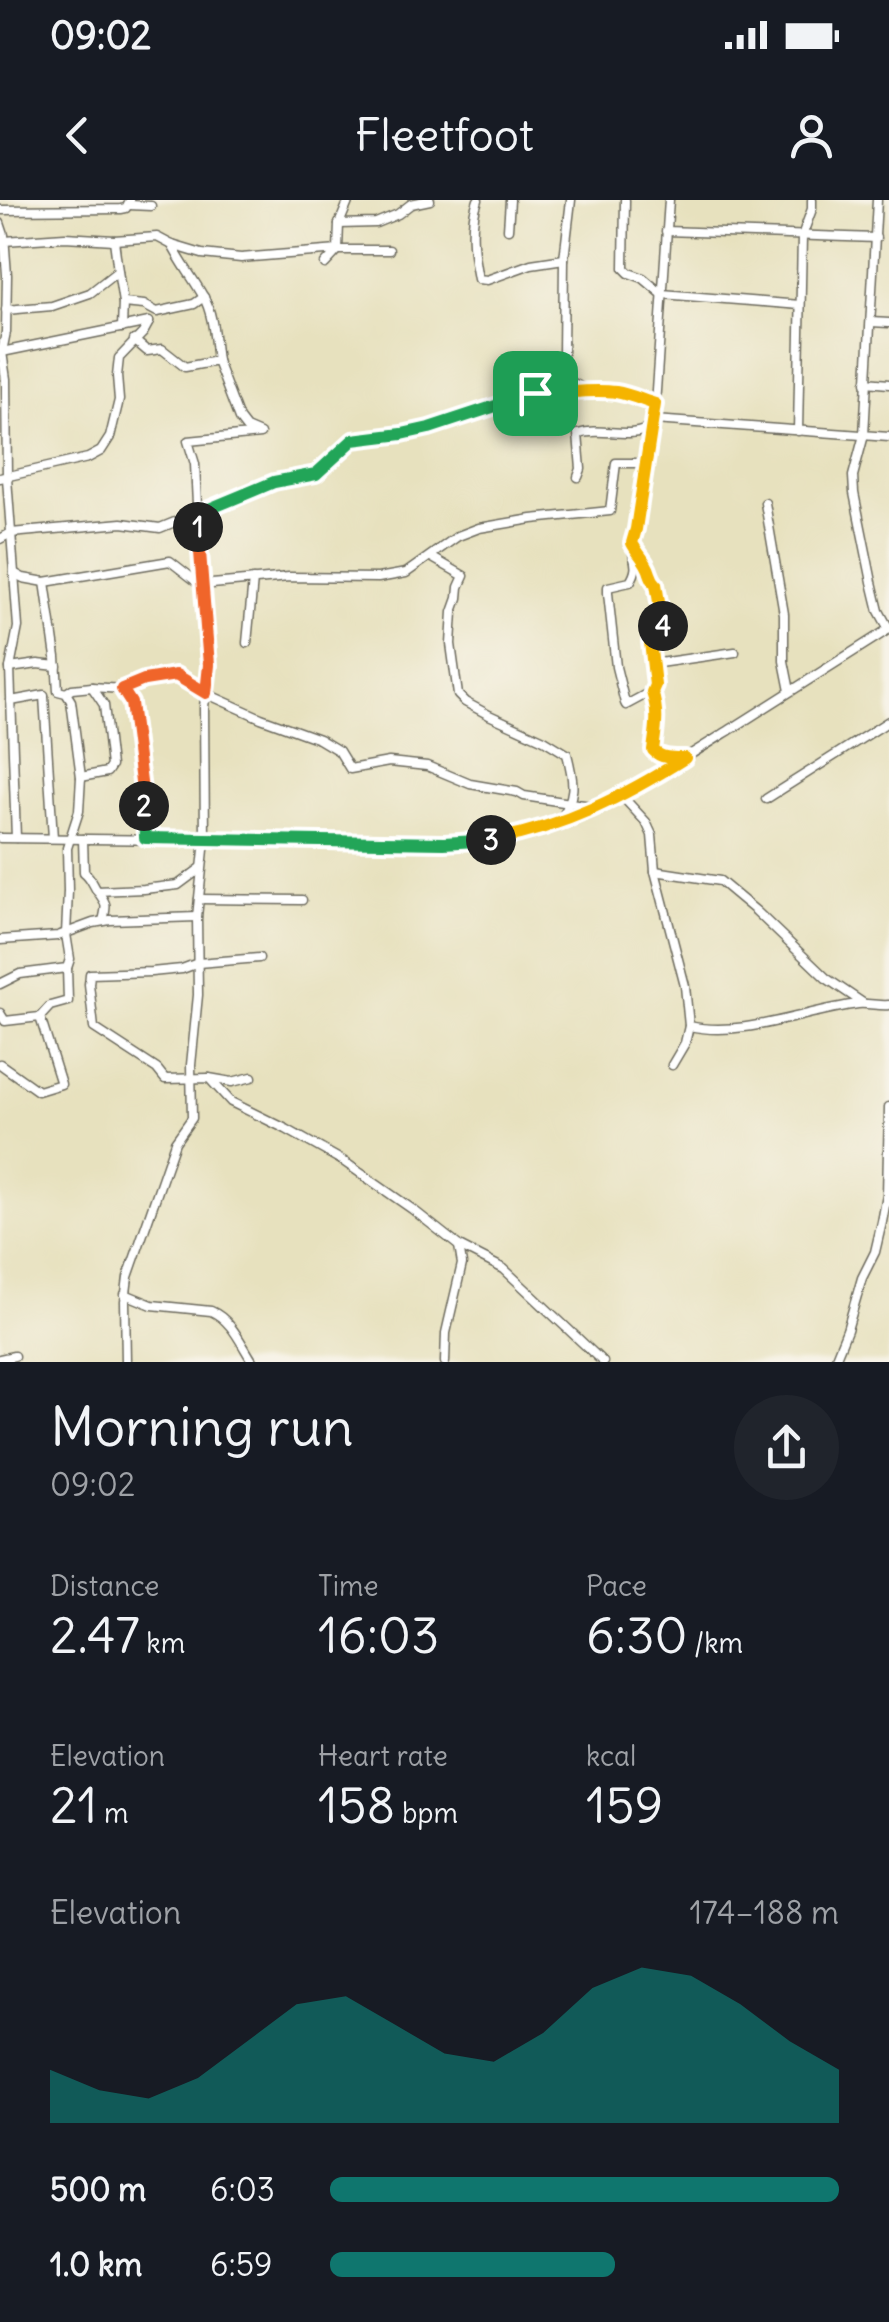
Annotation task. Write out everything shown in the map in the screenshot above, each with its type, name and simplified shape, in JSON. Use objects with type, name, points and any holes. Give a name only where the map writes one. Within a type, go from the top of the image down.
[{"type":"street","points":[[325,264],[338,250],[340,224],[349,200]]},
{"type":"street","points":[[340,224],[376,224],[411,204],[430,200]]},
{"type":"street","points":[[478,200],[472,220],[478,279],[487,280],[532,264],[564,258]]},
{"type":"street","points":[[508,228],[510,200]]},
{"type":"street","points":[[571,200],[564,258],[562,355],[557,374],[588,390]]},
{"type":"street","points":[[625,200],[624,268],[662,294],[800,305]]},
{"type":"street","points":[[632,543],[656,584],[663,626],[650,642],[655,685],[652,692],[626,706],[616,668],[608,588],[630,582],[636,573],[632,543],[654,423],[668,200]]},
{"type":"street","points":[[798,432],[802,236],[812,200]]},
{"type":"street","points":[[0,838],[470,842],[522,834],[597,808],[685,758],[889,629],[879,611],[872,582],[853,476],[864,435],[877,200]]},
{"type":"street","points":[[0,210],[120,209],[130,202],[151,206]]},
{"type":"street","points":[[16,838],[10,668],[18,627],[3,478],[2,352],[6,310],[2,232],[114,240],[157,237],[172,246],[202,254],[241,258],[389,250]]},
{"type":"street","points":[[666,232],[876,238]]},
{"type":"street","points":[[114,240],[123,303],[122,328]]},
{"type":"street","points":[[126,1362],[128,1278],[176,1142],[192,1118],[197,916],[206,840],[209,665],[196,464],[188,441],[260,434],[246,428],[239,419],[217,361],[204,297],[172,246]]},
{"type":"street","points":[[6,310],[52,306],[90,294],[118,271]]},
{"type":"street","points":[[123,303],[144,305],[156,312],[194,304],[204,297]]},
{"type":"street","points":[[2,352],[149,322],[119,358],[119,400],[110,436],[101,451],[88,458],[3,478]]},
{"type":"street","points":[[870,322],[889,322]]},
{"type":"street","points":[[134,340],[147,351],[162,349],[184,367],[217,361]]},
{"type":"street","points":[[866,382],[889,384]]},
{"type":"street","points":[[0,539],[11,534],[122,523],[160,528],[274,482],[316,474],[353,440],[429,428],[535,393],[616,392],[655,404]]},
{"type":"street","points":[[578,477],[578,434],[591,431],[628,434],[644,431],[654,423],[889,437]]},
{"type":"street","points":[[14,573],[45,582],[170,561],[201,585],[318,576],[378,578],[406,573],[458,536],[479,528],[610,511],[616,463],[646,463]]},
{"type":"street","points":[[765,502],[784,614],[784,661],[790,692]]},
{"type":"street","points":[[431,558],[464,576],[453,612],[451,644],[458,695],[476,709],[567,754],[574,783],[572,802],[559,823]]},
{"type":"street","points":[[247,643],[253,580]]},
{"type":"street","points":[[0,1013],[5,1020],[40,1016],[50,1006],[68,1001],[67,848],[79,811],[80,778],[72,708],[62,692],[45,582]]},
{"type":"street","points":[[652,664],[736,652]]},
{"type":"street","points":[[10,668],[57,666]]},
{"type":"street","points":[[12,702],[72,689],[122,689],[144,680],[176,675],[261,718],[320,739],[339,751],[350,769],[389,762],[427,766],[470,784],[597,808]]},
{"type":"street","points":[[80,778],[106,772],[111,766],[104,705],[92,687]]},
{"type":"street","points":[[122,689],[131,703],[134,722],[145,838]]},
{"type":"street","points":[[652,692],[658,721],[653,750],[666,758],[685,758]]},
{"type":"street","points":[[44,696],[54,838]]},
{"type":"street","points":[[766,799],[889,721]]},
{"type":"street","points":[[621,794],[646,822],[652,835],[655,870],[685,986],[689,1026],[672,1065]]},
{"type":"street","points":[[83,839],[84,872],[105,899],[104,921]]},
{"type":"street","points":[[97,891],[178,885],[202,868]]},
{"type":"street","points":[[655,870],[720,881],[826,978],[863,1004]]},
{"type":"street","points":[[199,900],[302,900]]},
{"type":"street","points":[[0,940],[66,934],[104,921],[197,916]]},
{"type":"street","points":[[252,1077],[232,1082],[164,1079],[158,1069],[94,1028],[88,984],[90,974],[151,972],[259,958]]},
{"type":"street","points":[[0,984],[20,974],[67,968]]},
{"type":"street","points":[[689,1026],[707,1030],[738,1028],[863,1004],[889,1005]]},
{"type":"street","points":[[0,1064],[38,1090],[60,1084],[40,1016]]},
{"type":"street","points":[[209,1078],[231,1102],[343,1161],[460,1246],[504,1269],[603,1362]]},
{"type":"street","points":[[834,1362],[862,1278],[875,1252],[882,1222],[887,1195],[889,1107]]},
{"type":"street","points":[[445,1362],[446,1333],[462,1264],[460,1246]]},
{"type":"street","points":[[125,1294],[152,1306],[219,1314],[252,1362]]},
{"type":"street","points":[[0,1359],[14,1356]]},
{"type":"route","points":[[616,392],[655,404],[632,543],[656,584],[662,612],[663,626],[650,642],[655,685],[652,692],[658,721],[653,750],[666,758],[685,758],[597,808],[550,826],[494,839],[444,843],[145,838],[134,722],[131,703],[122,689],[144,680],[176,675],[206,693],[209,665],[197,514],[274,482],[316,474],[353,440],[429,428],[535,393],[616,392]]}]
